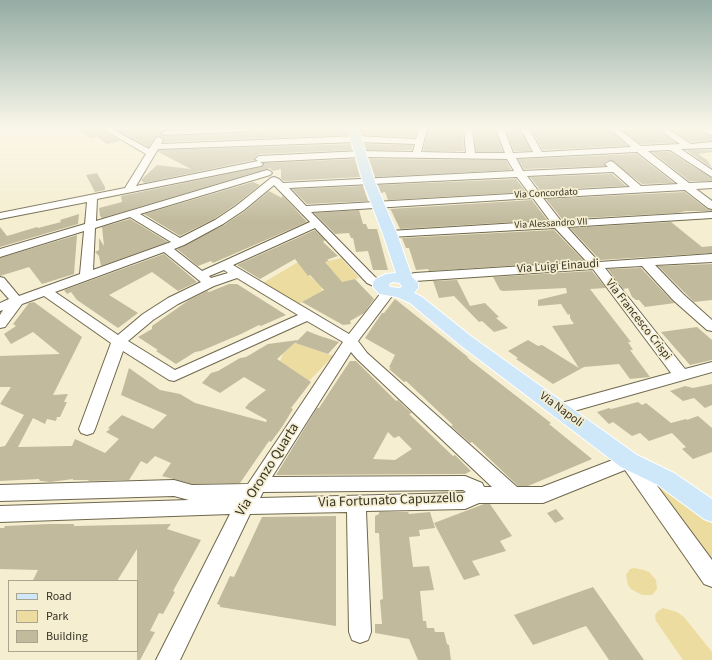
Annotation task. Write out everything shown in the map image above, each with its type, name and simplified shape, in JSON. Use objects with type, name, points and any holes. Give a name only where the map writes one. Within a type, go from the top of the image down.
[{"type":"main road","points":[[363,160],[369,182],[390,234],[400,290]]},
{"type":"main road","name":"Via Napoli","points":[[400,290],[466,341],[629,461],[666,479],[712,512]]},
{"type":"street","points":[[129,189],[147,160]]},
{"type":"street","points":[[0,216],[259,161],[276,160]]},
{"type":"street","name":"Via Francesco Crispi","points":[[512,160],[520,174],[558,224],[594,264],[681,375]]},
{"type":"street","points":[[605,160],[639,190]]},
{"type":"street","points":[[653,160],[712,206]]},
{"type":"street","points":[[691,160],[712,174]]},
{"type":"street","points":[[259,161],[274,179],[371,280],[400,290]]},
{"type":"street","points":[[0,253],[132,214],[274,179],[369,182],[616,169]]},
{"type":"street","points":[[0,307],[180,243],[219,222],[240,208],[274,179]]},
{"type":"street","name":"Via Concordato","points":[[303,209],[712,185]]},
{"type":"street","points":[[86,277],[92,197]]},
{"type":"street","points":[[132,214],[180,243]]},
{"type":"street","name":"Via Alessandro VII","points":[[390,234],[712,215]]},
{"type":"street","points":[[87,429],[119,342],[148,317],[224,265],[317,223]]},
{"type":"street","points":[[166,248],[205,279],[239,273]]},
{"type":"street","name":"Via Luigi Einaudi","points":[[400,290],[415,277],[594,264],[712,258]]},
{"type":"street","points":[[645,262],[678,296],[712,327]]},
{"type":"street","points":[[224,265],[351,340],[362,356],[513,495]]},
{"type":"street","points":[[0,281],[17,301]]},
{"type":"street","name":"Via Oronzo Quarta","points":[[168,660],[251,494],[351,340],[400,290]]},
{"type":"street","points":[[46,291],[119,342],[174,376],[309,315]]},
{"type":"street","points":[[0,324],[17,301]]},
{"type":"street","points":[[560,409],[712,367]]},
{"type":"street","points":[[477,495],[543,495],[629,461],[711,573]]},
{"type":"street","name":"Via Fortunato Capuzzello","points":[[465,482],[475,488],[477,495],[465,501],[356,503],[251,494],[465,482]]},
{"type":"street","points":[[0,493],[174,488],[192,493],[251,494]]},
{"type":"street","points":[[0,514],[251,494]]},
{"type":"street","points":[[356,503],[360,632]]},
{"type":"green space","points":[[305,258],[308,275],[314,280],[318,281],[336,275],[326,266],[328,265],[325,262],[341,258],[359,278],[327,286],[321,289],[323,291],[297,305],[261,284]]},
{"type":"green space","points":[[295,343],[333,356],[309,381],[280,361],[283,354]]},
{"type":"green space","points":[[660,486],[712,521],[712,560],[659,489]]},
{"type":"green space","points":[[634,568],[649,572],[656,580],[657,589],[652,595],[642,595],[631,589],[628,585],[626,575],[630,569]]},
{"type":"green space","points":[[663,608],[677,612],[684,617],[712,652],[712,660],[683,660],[656,621],[655,615]]},
{"type":"building","points":[[173,160],[254,160],[144,183],[141,180],[157,165],[191,169]]},
{"type":"building","points":[[355,160],[360,177],[284,181],[281,179],[281,169],[273,171],[270,168],[102,218],[100,216],[99,208],[122,202],[121,196],[261,167],[264,163]]},
{"type":"building","points":[[369,160],[506,160],[511,170],[375,177]]},
{"type":"building","points":[[518,160],[644,160],[674,183],[642,184],[610,160],[604,163],[605,166],[524,169]]},
{"type":"building","points":[[662,160],[683,160],[712,178],[712,181],[689,181]]},
{"type":"building","points":[[700,160],[707,160],[712,168]]},
{"type":"building","points":[[97,173],[105,187],[105,190],[95,192],[86,175]]},
{"type":"building","points":[[612,174],[626,186],[540,190],[530,177]]},
{"type":"building","points":[[516,179],[526,192],[388,200],[385,192],[381,193],[378,185]]},
{"type":"building","points":[[253,182],[260,185],[235,205],[214,219],[180,236],[144,214]]},
{"type":"building","points":[[363,186],[368,201],[307,204],[292,189]]},
{"type":"building","points":[[269,191],[282,198],[282,195],[307,222],[213,263],[211,261],[198,266],[177,249],[224,225],[245,211]]},
{"type":"building","points":[[685,192],[707,209],[712,211],[686,211],[677,213],[562,219],[546,199]]},
{"type":"building","points":[[532,200],[547,220],[400,229],[391,210],[389,209]]},
{"type":"building","points":[[359,210],[363,224],[366,224],[368,229],[377,229],[388,270],[373,270],[368,251],[356,252],[353,238],[351,238],[349,233],[335,234],[314,213]]},
{"type":"building","points":[[79,214],[78,224],[0,247],[0,227],[7,236],[61,222],[60,220]]},
{"type":"building","points":[[130,219],[168,242],[101,266],[99,256],[95,252],[99,250],[99,238],[104,246],[102,227]]},
{"type":"building","points":[[671,222],[702,247],[712,246],[712,253],[600,260],[570,228]]},
{"type":"building","points":[[315,230],[325,240],[323,242],[338,256],[325,262],[342,282],[355,279],[374,299],[364,313],[350,321],[351,324],[343,325],[302,302],[324,290],[310,275],[308,276],[295,259],[260,279],[237,265]]},
{"type":"building","points":[[554,230],[584,261],[429,271],[428,269],[416,270],[409,248],[406,248],[402,238]]},
{"type":"building","points":[[77,235],[74,274],[42,284],[29,267],[0,276],[0,258]]},
{"type":"building","points":[[164,254],[197,282],[178,291],[152,272],[109,295],[138,313],[118,328],[77,300],[71,292],[67,294],[64,290]]},
{"type":"building","points":[[712,264],[712,300],[694,302],[658,266]]},
{"type":"building","points":[[641,268],[675,303],[645,307],[639,300],[632,297],[628,288],[623,289],[608,269]]},
{"type":"building","points":[[592,271],[606,288],[590,289],[631,342],[628,342],[633,350],[630,350],[650,377],[630,379],[619,364],[584,367],[553,384],[516,359],[518,358],[508,351],[528,340],[538,346],[542,345],[579,368],[552,326],[574,324],[570,318],[570,314],[568,315],[561,304],[538,306],[538,300],[567,293],[566,288],[503,291],[500,290],[493,277]]},
{"type":"building","points":[[457,280],[470,306],[485,303],[499,317],[496,318],[508,328],[494,332],[482,321],[479,322],[454,296],[439,298],[433,281]]},
{"type":"building","points":[[229,284],[237,284],[286,315],[261,326],[259,325],[201,351],[195,352],[176,364],[138,337],[152,329],[152,326],[189,300],[207,291],[209,292]]},
{"type":"building","points":[[395,299],[551,423],[549,424],[592,459],[528,486],[518,486],[472,442],[470,443],[451,426],[453,425],[406,381],[404,382],[389,369],[391,368],[389,367],[395,355],[365,338],[382,313],[384,313]]},
{"type":"building","points":[[34,302],[82,337],[53,395],[68,394],[64,402],[67,402],[60,417],[57,417],[56,421],[47,419],[45,424],[33,418],[18,447],[72,446],[75,439],[105,453],[119,439],[106,432],[110,429],[108,428],[122,415],[153,429],[167,415],[121,395],[129,368],[160,390],[180,394],[195,403],[266,422],[267,420],[245,408],[266,390],[244,377],[220,393],[202,383],[211,373],[218,371],[240,358],[246,357],[268,344],[298,340],[277,359],[311,382],[291,408],[293,409],[282,427],[271,442],[269,441],[240,483],[192,484],[162,476],[171,463],[155,456],[147,464],[141,461],[129,480],[88,481],[89,480],[73,479],[50,482],[40,481],[39,479],[0,481],[0,447],[5,446],[24,415],[0,404],[11,387],[0,387],[0,356],[60,354],[33,332],[11,344],[4,334],[16,326],[13,324],[29,303]]},
{"type":"building","points":[[697,327],[712,340],[712,360],[690,365],[661,332]]},
{"type":"building","points":[[307,331],[339,342],[328,354],[295,343]]},
{"type":"building","points":[[350,361],[356,361],[396,401],[398,400],[412,413],[409,414],[471,471],[465,474],[276,475],[317,408],[319,408]],"holes":[[[388,432],[394,438],[399,436],[412,449],[395,460],[373,459]]]},
{"type":"building","points":[[712,384],[712,405],[705,408],[694,398],[683,401],[670,391],[685,386],[693,388]]},
{"type":"building","points":[[638,402],[642,405],[646,403],[671,423],[698,416],[712,428],[712,452],[693,459],[682,449],[686,447],[672,433],[649,441],[640,433],[632,436],[613,422],[609,424],[597,412]]},
{"type":"building","points":[[484,504],[490,504],[512,536],[500,541],[506,551],[472,561],[480,575],[464,580],[434,523]]},
{"type":"building","points":[[556,509],[564,519],[555,523],[547,513]]},
{"type":"building","points":[[379,512],[408,512],[409,514],[430,512],[435,528],[419,530],[420,536],[409,537],[413,567],[429,566],[434,590],[420,591],[423,621],[426,621],[427,628],[434,628],[435,632],[444,632],[447,644],[449,645],[451,660],[418,660],[409,639],[375,633],[375,624],[382,624],[380,600],[383,599],[379,533],[375,533],[375,516],[379,514]]},
{"type":"building","points":[[336,516],[336,626],[220,607],[220,605],[217,604],[230,576],[234,577],[262,517]]},
{"type":"building","points":[[49,524],[74,524],[74,526],[171,524],[167,529],[201,540],[173,591],[175,592],[163,614],[159,613],[150,631],[155,632],[140,660],[137,660],[137,549],[118,580],[33,580],[38,570],[0,569],[0,528],[4,528],[5,526]]},
{"type":"building","points":[[593,587],[644,660],[609,660],[586,626],[533,645],[514,615]]}]
